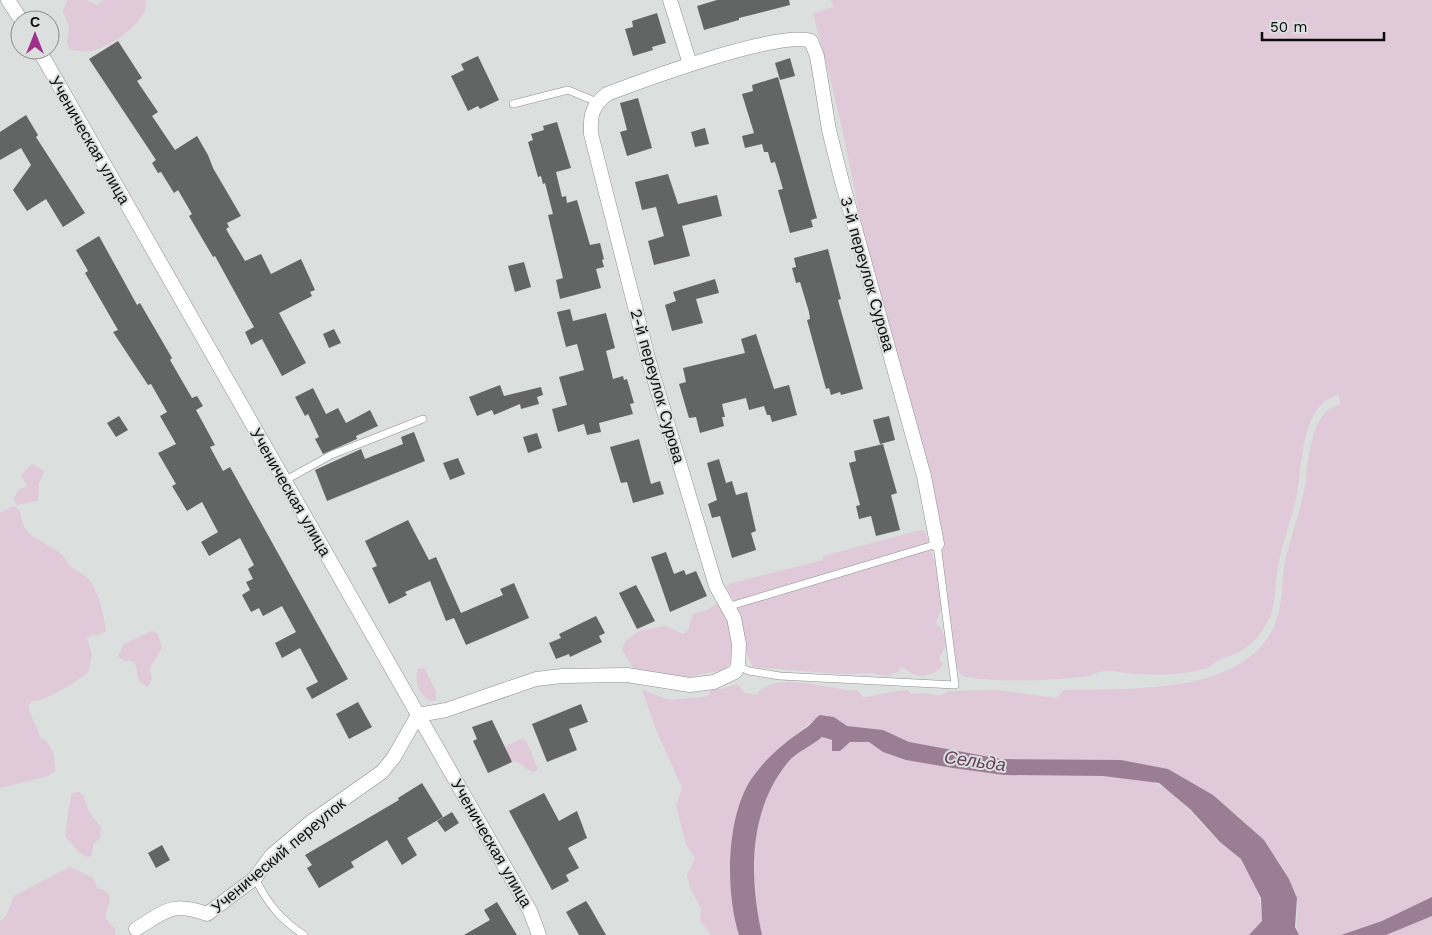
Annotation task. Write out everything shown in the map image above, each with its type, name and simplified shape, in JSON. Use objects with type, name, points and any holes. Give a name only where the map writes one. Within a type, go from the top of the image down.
[{"type":"street","points":[[670,0],[690,64]]},
{"type":"street","name":"3-й переулок Сурова","points":[[597,102],[607,94],[690,64],[773,43],[802,38],[811,41],[817,56],[829,130],[924,476],[936,544]]},
{"type":"street","name":"Ученическая улица","points":[[45,60],[530,911],[539,935]]},
{"type":"street","name":"2-й переулок Сурова","points":[[597,102],[590,116],[591,134],[648,358],[716,586],[734,618],[739,644],[738,666]]},
{"type":"street","points":[[418,716],[446,710],[536,679],[562,676],[627,675],[690,685],[714,682],[735,672],[738,666]]},
{"type":"street","name":"Ученический переулок","points":[[136,929],[170,909],[188,907],[207,914],[255,878],[272,855],[311,822],[382,772],[394,757],[418,716]]},
{"type":"lane","points":[[513,104],[568,90],[597,102]]},
{"type":"lane","points":[[284,481],[331,455],[423,419]]},
{"type":"lane","points":[[727,607],[936,544],[955,685],[780,676],[749,671],[738,666]]},
{"type":"lane","points":[[255,878],[264,897],[282,920],[304,935]]},
{"type":"shaded area","points":[[67,0],[86,0],[97,5],[104,0],[145,0],[145,8],[142,16],[129,31],[111,43],[95,50],[80,51],[71,50],[67,44],[69,27],[63,11]]},
{"type":"shaded area","points":[[831,0],[1432,0],[1432,935],[1386,935],[1387,933],[1381,922],[1341,935],[1299,935],[1297,930],[1298,904],[1296,894],[1286,873],[1273,854],[1243,821],[1226,807],[1168,769],[1144,780],[1157,784],[1167,790],[1186,806],[1211,834],[1239,857],[1254,881],[1259,896],[1262,921],[1249,935],[711,935],[700,921],[701,908],[691,890],[687,876],[695,858],[686,845],[676,805],[682,788],[657,732],[642,690],[670,700],[704,697],[709,695],[711,688],[721,689],[737,684],[745,693],[757,695],[771,685],[790,682],[857,690],[863,697],[902,690],[908,690],[911,694],[927,693],[939,696],[948,691],[997,690],[1057,698],[1064,690],[1151,687],[1183,683],[1212,676],[1239,664],[1260,647],[1275,624],[1280,608],[1286,557],[1305,489],[1309,453],[1314,434],[1317,425],[1327,411],[1340,404],[1339,395],[1326,401],[1316,411],[1310,424],[1305,439],[1296,500],[1280,558],[1271,613],[1264,628],[1248,646],[1235,654],[1218,660],[1208,667],[1181,673],[1132,674],[1102,671],[1090,676],[1026,681],[962,676],[957,668],[954,651],[937,515],[867,261],[844,136],[813,14],[833,7]],"holes":[[[820,716],[834,717],[847,726],[883,730],[883,752],[869,742],[850,742],[840,751],[832,750],[832,740],[797,733]]]},
{"type":"shaded area","points":[[32,464],[44,471],[39,483],[38,501],[16,505],[14,498],[19,490],[27,486],[21,475]]},
{"type":"shaded area","points":[[13,506],[20,511],[22,521],[29,534],[55,549],[71,567],[91,582],[100,603],[106,631],[99,635],[91,635],[87,639],[92,655],[88,672],[61,690],[45,698],[32,701],[28,706],[40,737],[48,743],[52,751],[55,771],[48,776],[0,788],[0,513]]},
{"type":"shaded area","points":[[921,530],[925,531],[940,587],[941,608],[936,624],[941,628],[947,643],[939,659],[943,664],[938,670],[922,676],[913,674],[902,667],[897,672],[887,676],[872,673],[841,674],[753,667],[748,658],[737,608],[726,588],[729,584],[823,560],[823,556]]},
{"type":"shaded area","points":[[716,604],[724,608],[733,634],[735,652],[727,667],[681,682],[634,669],[622,650],[626,641],[639,631],[665,626],[683,634],[688,630],[693,614],[709,609]]},
{"type":"shaded area","points":[[152,631],[158,634],[162,648],[150,668],[152,679],[147,687],[139,681],[135,663],[124,661],[118,656],[124,644]]},
{"type":"shaded area","points":[[418,669],[425,669],[436,691],[436,701],[426,698],[420,690],[417,674]]},
{"type":"shaded area","points":[[521,739],[526,740],[538,769],[534,772],[518,762],[508,761],[504,749]]},
{"type":"shaded area","points":[[79,792],[83,795],[89,812],[101,827],[100,838],[93,844],[92,855],[88,857],[79,852],[66,838],[72,793]]},
{"type":"shaded area","points":[[70,867],[93,878],[97,888],[108,893],[110,900],[106,919],[115,929],[115,935],[0,935],[0,921],[6,916],[14,896]]},
{"type":"water","name":"Сельда","points":[[820,715],[834,717],[847,726],[883,730],[909,742],[1001,759],[1121,760],[1168,769],[1213,795],[1264,840],[1289,879],[1297,898],[1295,927],[1299,935],[1249,935],[1262,921],[1261,898],[1241,859],[1220,842],[1190,809],[1159,783],[1103,776],[1004,775],[906,760],[883,752],[869,742],[850,742],[840,751],[832,751],[832,740],[822,737],[788,762],[775,781],[765,802],[755,845],[754,868],[755,890],[762,935],[739,935],[731,897],[730,854],[737,812],[743,794],[752,778],[770,757]]},
{"type":"water","points":[[1432,897],[1432,916],[1386,935],[1341,935],[1382,921]]},
{"type":"building","points":[[717,0],[789,0],[790,5],[739,18],[739,20],[704,30],[697,6]]},
{"type":"building","points":[[657,13],[666,43],[652,47],[653,50],[633,56],[625,29],[633,27],[632,21]]},
{"type":"building","points":[[118,41],[142,78],[137,81],[158,112],[152,116],[175,150],[197,136],[208,155],[213,168],[241,216],[227,223],[229,227],[226,229],[245,261],[261,254],[271,274],[301,259],[315,290],[310,292],[312,296],[279,313],[306,363],[282,376],[262,339],[251,345],[245,332],[254,327],[215,256],[213,257],[189,216],[192,214],[178,190],[174,193],[161,172],[158,173],[152,163],[156,160],[89,59]]},
{"type":"building","points":[[478,56],[499,100],[480,109],[478,106],[468,111],[451,76],[464,70],[461,64]]},
{"type":"building","points":[[790,58],[795,76],[780,80],[775,63]]},
{"type":"building","points":[[778,77],[817,218],[811,220],[813,227],[790,233],[778,190],[783,189],[775,162],[771,163],[768,152],[764,152],[762,144],[745,148],[742,136],[754,133],[742,94],[753,91],[752,85]]},
{"type":"building","points":[[638,98],[652,148],[627,156],[620,132],[627,130],[620,103]]},
{"type":"building","points":[[26,115],[38,135],[36,137],[85,213],[63,227],[46,199],[27,211],[13,190],[31,165],[21,148],[0,160],[0,132]]},
{"type":"building","points":[[557,122],[571,168],[556,172],[562,197],[566,196],[567,203],[577,200],[590,245],[600,243],[604,259],[602,260],[604,267],[596,269],[601,288],[560,299],[556,280],[563,278],[548,215],[553,214],[545,183],[543,184],[541,176],[538,177],[528,142],[533,140],[531,134],[544,130],[543,126]]},
{"type":"building","points":[[705,128],[709,144],[695,147],[691,132]]},
{"type":"building","points":[[668,174],[678,204],[717,195],[722,216],[682,226],[690,256],[654,265],[648,241],[664,236],[656,207],[642,210],[635,182]]},
{"type":"building","points":[[99,236],[137,305],[140,303],[172,358],[170,360],[192,398],[197,396],[203,406],[196,410],[215,445],[210,447],[223,471],[230,467],[348,679],[312,699],[306,688],[318,682],[300,648],[282,658],[275,643],[296,632],[282,606],[263,616],[259,608],[251,612],[242,595],[250,590],[246,582],[253,579],[248,569],[254,565],[240,538],[209,556],[201,542],[218,532],[202,502],[187,511],[172,486],[176,484],[158,453],[176,444],[160,416],[167,412],[151,384],[148,385],[113,332],[118,330],[85,273],[88,271],[76,250]]},
{"type":"building","points":[[828,249],[841,299],[838,300],[863,389],[841,395],[840,392],[831,395],[829,388],[826,389],[807,320],[810,319],[809,312],[800,282],[796,283],[792,268],[796,267],[794,258]]},
{"type":"building","points":[[524,262],[531,287],[515,292],[508,266]]},
{"type":"building","points":[[715,279],[719,293],[696,299],[703,323],[672,331],[665,305],[676,301],[673,292]]},
{"type":"building","points":[[570,309],[573,321],[606,313],[615,348],[606,351],[613,379],[623,376],[624,380],[627,379],[634,403],[630,404],[633,414],[599,423],[601,432],[587,435],[584,424],[558,432],[552,409],[567,405],[559,377],[584,370],[577,344],[566,347],[557,312]]},
{"type":"building","points":[[334,329],[341,343],[329,348],[323,334]]},
{"type":"building","points":[[756,334],[774,389],[789,385],[797,415],[772,422],[764,406],[749,410],[746,398],[722,404],[725,417],[722,417],[724,426],[700,433],[696,417],[689,418],[679,384],[686,382],[683,368],[745,353],[741,339]]},
{"type":"building","points":[[500,385],[504,396],[541,387],[543,395],[537,397],[539,404],[521,409],[520,404],[494,415],[492,410],[477,416],[469,397]]},
{"type":"building","points":[[313,388],[326,414],[338,408],[346,423],[370,410],[378,426],[356,436],[357,439],[323,454],[315,439],[319,437],[308,414],[305,416],[295,397]]},
{"type":"building","points":[[119,416],[128,430],[116,437],[107,423]]},
{"type":"building","points":[[889,416],[895,440],[880,444],[873,420]]},
{"type":"building","points":[[414,432],[425,461],[327,501],[315,470],[361,449],[365,459],[403,444],[401,437]]},
{"type":"building","points":[[537,433],[542,448],[528,453],[523,437]]},
{"type":"building","points":[[639,439],[651,484],[660,481],[664,494],[633,503],[627,482],[621,483],[610,447]]},
{"type":"building","points":[[883,444],[897,493],[891,495],[900,530],[876,536],[871,516],[859,519],[856,506],[860,505],[849,463],[856,461],[854,451]]},
{"type":"building","points":[[458,458],[465,474],[450,480],[443,463]]},
{"type":"building","points":[[719,459],[726,483],[732,481],[736,495],[747,492],[756,531],[751,533],[756,550],[732,558],[720,516],[712,518],[708,504],[717,500],[707,463]]},
{"type":"building","points":[[408,520],[429,560],[436,557],[461,613],[503,595],[500,589],[514,583],[529,618],[466,645],[454,618],[446,621],[430,581],[405,592],[407,595],[389,604],[372,568],[377,566],[365,541]]},
{"type":"building","points":[[666,552],[674,574],[684,570],[686,575],[696,571],[707,596],[670,612],[651,557]]},
{"type":"building","points":[[636,585],[655,621],[637,629],[619,593]]},
{"type":"building","points":[[596,616],[605,633],[599,636],[602,642],[570,657],[569,654],[556,659],[549,643],[561,638],[559,634]]},
{"type":"building","points":[[358,702],[372,727],[349,739],[336,714]]},
{"type":"building","points":[[581,704],[588,722],[569,729],[577,750],[547,762],[532,724]]},
{"type":"building","points":[[492,720],[512,762],[488,773],[473,741],[477,739],[472,727]]},
{"type":"building","points":[[422,783],[443,817],[407,838],[417,855],[402,865],[387,840],[351,862],[354,867],[319,888],[307,868],[312,865],[305,855],[399,800],[398,798]]},
{"type":"building","points":[[544,793],[559,821],[577,811],[587,838],[568,848],[579,868],[566,875],[569,881],[552,890],[509,811]]},
{"type":"building","points":[[452,812],[459,823],[445,832],[437,821]]},
{"type":"building","points":[[162,845],[170,860],[156,868],[148,853]]},
{"type":"building","points":[[586,901],[606,935],[579,935],[566,912]]},
{"type":"building","points":[[497,902],[517,935],[464,935],[490,920],[484,910]]}]
